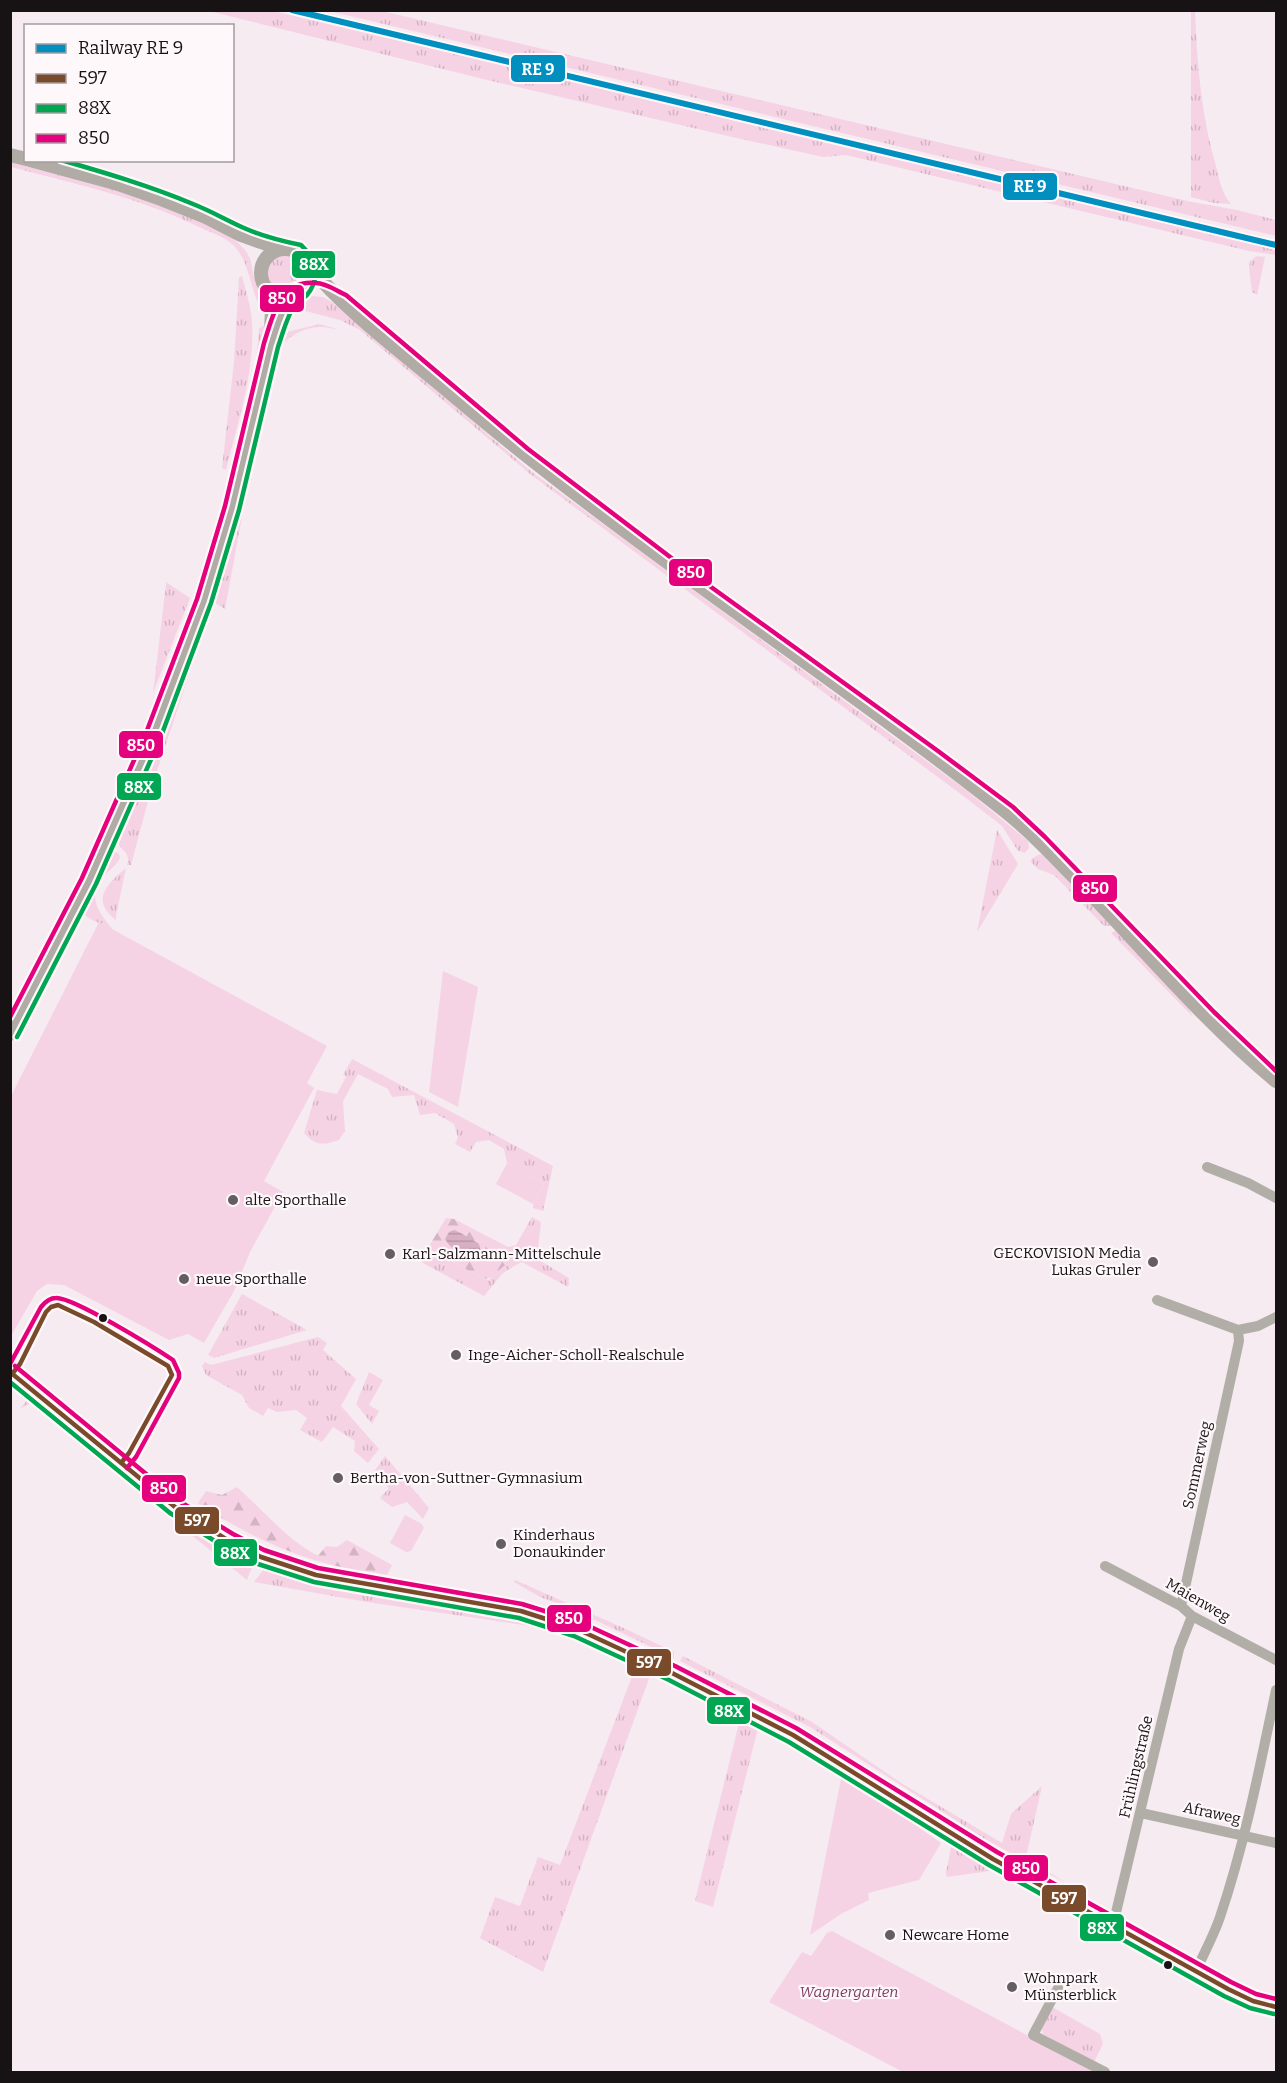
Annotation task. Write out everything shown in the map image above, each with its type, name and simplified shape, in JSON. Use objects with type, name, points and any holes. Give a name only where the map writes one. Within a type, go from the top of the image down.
[{"type":"street","points":[[36,162],[115,183],[206,217],[241,235],[280,249],[298,252],[342,301],[524,455],[678,572],[1008,813],[1048,850],[1196,1004],[1276,1080]]},
{"type":"street","points":[[241,235],[255,252],[261,266],[261,279],[269,292],[272,309],[271,345]]},
{"type":"street","points":[[261,266],[269,254],[280,249]]},
{"type":"street","points":[[10,1034],[89,881],[153,736],[207,591],[232,508],[271,345],[279,321],[308,278],[308,265]]},
{"type":"street","points":[[269,292],[280,297],[316,291],[342,301]]},
{"type":"street","points":[[1208,1167],[1248,1183],[1276,1198]]},
{"type":"street","points":[[1157,1300],[1238,1330],[1258,1326],[1276,1317]]},
{"type":"street","name":"Sommerweg","points":[[1181,1606],[1239,1341],[1238,1330]]},
{"type":"street","points":[[10,1372],[175,1507],[229,1541],[261,1557],[316,1575],[521,1611],[577,1629],[672,1673],[793,1735],[1012,1870],[1228,1989],[1253,2001],[1276,2007]]},
{"type":"street","name":"Maienweg","points":[[1105,1566],[1181,1606],[1192,1616],[1276,1660]]},
{"type":"street","name":"Frühlingstraße","points":[[1113,1925],[1179,1649],[1192,1616]]},
{"type":"street","points":[[1196,1971],[1219,1918],[1244,1835],[1253,1803],[1276,1690]]},
{"type":"street","name":"Afraweg","points":[[1141,1812],[1276,1843]]},
{"type":"street","points":[[1058,1988],[1034,2035],[1105,2073]]},
{"type":"green space","points":[[209,11],[273,11],[1276,249],[1276,255],[1249,251],[846,155],[823,157],[732,137],[483,79]]},
{"type":"green space","points":[[329,11],[382,11],[1192,202],[1237,210],[1276,220],[1276,236]]},
{"type":"green space","points":[[1191,11],[1195,11],[1203,108],[1207,128],[1221,186],[1231,204],[1214,203],[1191,197]]},
{"type":"green space","points":[[10,162],[127,193],[173,209],[221,231],[233,238],[247,253],[258,289],[267,306],[258,302],[241,255],[232,244],[223,238],[150,206],[11,167]]},
{"type":"green space","points":[[285,254],[298,259],[303,272],[298,285],[285,290],[272,285],[267,272],[272,259]]},
{"type":"green space","points":[[1257,256],[1265,257],[1257,295],[1252,292],[1249,268],[1250,261]]},
{"type":"green space","points":[[242,276],[251,316],[251,359],[245,396],[226,470],[222,468],[234,362],[239,277]]},
{"type":"green space","points":[[323,297],[332,302],[532,472],[966,790],[1028,841],[1029,848],[1025,853],[1018,851],[1002,826],[962,795],[530,474],[360,330],[340,320],[294,308],[295,304],[303,298]]},
{"type":"green space","points":[[320,324],[340,330],[310,328],[292,336],[281,349],[247,490],[225,609],[212,601],[211,595],[278,338],[283,333]]},
{"type":"green space","points":[[262,326],[267,329],[238,457],[203,585],[197,590],[244,415],[254,372],[259,329]]},
{"type":"green space","points":[[166,582],[190,598],[153,693],[166,584]]},
{"type":"green space","points":[[193,603],[194,614],[148,734],[100,839],[144,732]]},
{"type":"green space","points":[[211,609],[152,786],[131,865],[127,865],[128,857],[116,838],[141,784],[204,616]]},
{"type":"green space","points":[[997,830],[1018,864],[977,932]]},
{"type":"green space","points":[[95,849],[96,854],[11,1023],[11,1012]]},
{"type":"green space","points":[[116,852],[120,858],[98,883],[95,898],[104,918],[114,931],[87,917],[83,912],[111,853]]},
{"type":"green space","points":[[1041,854],[1111,926],[1104,926],[1054,875],[1038,869],[1031,862],[1032,858]]},
{"type":"green space","points":[[126,868],[116,920],[104,906],[104,893],[113,880]]},
{"type":"green space","points":[[99,922],[327,1046],[307,1083],[314,1088],[264,1181],[283,1192],[250,1252],[234,1291],[204,1343],[188,1334],[169,1340],[64,1285],[47,1284],[37,1291],[11,1336],[11,1096]]},
{"type":"green space","points":[[1115,931],[1186,1003],[1193,1017],[1111,933]]},
{"type":"green space","points":[[443,971],[478,987],[458,1107],[429,1092]]},
{"type":"green space","points":[[352,1059],[553,1166],[543,1211],[533,1208],[533,1204],[544,1184],[507,1163],[504,1149],[489,1140],[476,1142],[470,1152],[455,1144],[458,1138],[454,1124],[435,1113],[420,1115],[414,1095],[392,1097],[388,1089],[358,1074],[343,1101],[345,1131],[339,1140],[320,1144],[309,1138],[304,1133],[317,1090],[337,1094],[346,1077],[343,1075]]},
{"type":"green space","points":[[507,1163],[544,1184],[533,1204],[496,1184]]},
{"type":"green space","points":[[532,1217],[541,1222],[537,1259],[569,1278],[568,1287],[522,1262],[516,1245]]},
{"type":"green space","points":[[446,1218],[454,1219],[508,1247],[516,1245],[522,1262],[512,1267],[506,1265],[492,1277],[486,1279],[428,1248]]},
{"type":"green space","points":[[428,1248],[489,1280],[500,1268],[506,1265],[512,1267],[502,1274],[484,1296],[421,1262]]},
{"type":"green space","points":[[242,1294],[307,1330],[214,1358],[208,1355]]},
{"type":"green space","points":[[318,1337],[327,1343],[323,1350],[356,1379],[341,1406],[379,1449],[368,1463],[354,1451],[355,1441],[333,1427],[322,1442],[300,1430],[307,1418],[296,1410],[277,1412],[268,1408],[263,1416],[249,1408],[242,1395],[206,1375],[202,1366],[205,1362],[211,1365]]},
{"type":"green space","points":[[369,1372],[383,1380],[369,1405],[379,1411],[372,1424],[356,1404]]},
{"type":"green space","points":[[28,1399],[36,1401],[137,1484],[134,1488],[30,1403],[20,1409]]},
{"type":"green space","points":[[385,1456],[429,1508],[423,1519],[407,1502],[392,1507],[380,1498],[389,1488],[373,1473]]},
{"type":"green space","points":[[152,1476],[213,1521],[264,1547],[309,1562],[400,1583],[327,1571],[279,1555],[233,1534],[211,1521],[170,1493],[150,1477]]},
{"type":"green space","points":[[237,1487],[285,1533],[306,1549],[318,1556],[326,1546],[337,1547],[347,1540],[392,1565],[387,1575],[335,1566],[293,1553],[244,1531],[198,1503],[206,1491],[222,1495]]},
{"type":"green space","points":[[167,1505],[251,1556],[252,1567],[247,1580],[163,1512]]},
{"type":"green space","points":[[405,1515],[422,1524],[424,1528],[411,1551],[406,1552],[390,1543]]},
{"type":"green space","points":[[269,1566],[533,1619],[537,1627],[367,1602],[254,1582]]},
{"type":"green space","points":[[515,1580],[674,1652],[674,1658],[568,1607],[540,1597],[514,1582]]},
{"type":"green space","points":[[683,1656],[812,1722],[901,1783],[1002,1843],[1011,1814],[1042,1786],[1026,1857],[1066,1883],[985,1839],[810,1727],[680,1661]]},
{"type":"green space","points":[[636,1666],[651,1673],[543,1972],[480,1938],[495,1897],[520,1906],[538,1857],[560,1865]]},
{"type":"green space","points":[[741,1715],[759,1724],[713,1907],[695,1901]]},
{"type":"green space","points":[[842,1774],[941,1843],[919,1880],[868,1893],[869,1900],[841,1914],[810,1935]]},
{"type":"green space","points":[[952,1842],[987,1861],[991,1865],[990,1871],[947,1877]]},
{"type":"green space","name":"Wagnergarten","points":[[832,1931],[1096,2072],[903,2072],[769,2002],[802,1952],[811,1956],[827,1933]]},
{"type":"green space","points":[[1052,2007],[1100,2034],[1103,2044],[1094,2062],[1043,2034],[1041,2026]]},
{"type":"shaded area","points":[[454,1230],[479,1244],[481,1252],[476,1257],[458,1252],[451,1247],[445,1239],[449,1232]]},
{"type":"transit line","points":[[292,10],[1276,245]]},
{"type":"transit line","name":"88X","points":[[17,1037],[96,884],[160,739],[211,603],[239,510],[278,347],[290,313],[296,303],[311,289],[315,275],[313,262],[301,245],[251,231],[161,191],[68,162]]},
{"type":"transit line","name":"850","points":[[10,1017],[82,878],[146,733],[197,599],[225,506],[264,343],[275,311],[286,293],[294,287],[304,283],[320,283],[346,295],[528,449],[682,566],[1013,807],[1045,837],[1214,1012],[1276,1071]]},
{"type":"transit line","name":"850","points":[[10,1364],[41,1307],[47,1301],[56,1298],[96,1314],[173,1360],[179,1378],[136,1457],[127,1468]]},
{"type":"transit line","name":"597","points":[[12,1374],[20,1364],[46,1312],[58,1305],[94,1322],[168,1366],[172,1375],[129,1453],[121,1463]]},
{"type":"transit line","name":"850","points":[[15,1366],[179,1501],[264,1550],[318,1568],[522,1604],[580,1622],[675,1666],[796,1728],[997,1852],[1231,1982],[1256,1994],[1276,1999]]},
{"type":"transit line","name":"597","points":[[10,1372],[175,1507],[229,1541],[261,1557],[316,1575],[521,1611],[577,1629],[672,1673],[793,1735],[993,1859],[1228,1989],[1253,2001],[1276,2007]]},
{"type":"transit line","name":"88X","points":[[10,1382],[170,1513],[226,1548],[258,1564],[314,1582],[519,1618],[574,1636],[669,1680],[789,1742],[989,1865],[1224,1996],[1250,2008],[1274,2014]]},
{"type":"place","name":"alte Sporthalle","points":[[233,1200]]},
{"type":"place","name":"Karl-Salzmann-Mittelschule","points":[[390,1254]]},
{"type":"place","name":"GECKOVISION Media Lukas Gruler","points":[[1153,1262]]},
{"type":"place","name":"neue Sporthalle","points":[[184,1279]]},
{"type":"place","name":"Inge-Aicher-Scholl-Realschule","points":[[456,1355]]},
{"type":"place","name":"Bertha-von-Suttner-Gymnasium","points":[[338,1478]]},
{"type":"place","name":"Kinderhaus Donaukinder","points":[[501,1544]]},
{"type":"place","name":"Newcare Home","points":[[890,1935]]},
{"type":"place","name":"Wohnpark Münsterblick","points":[[1012,1987]]}]
